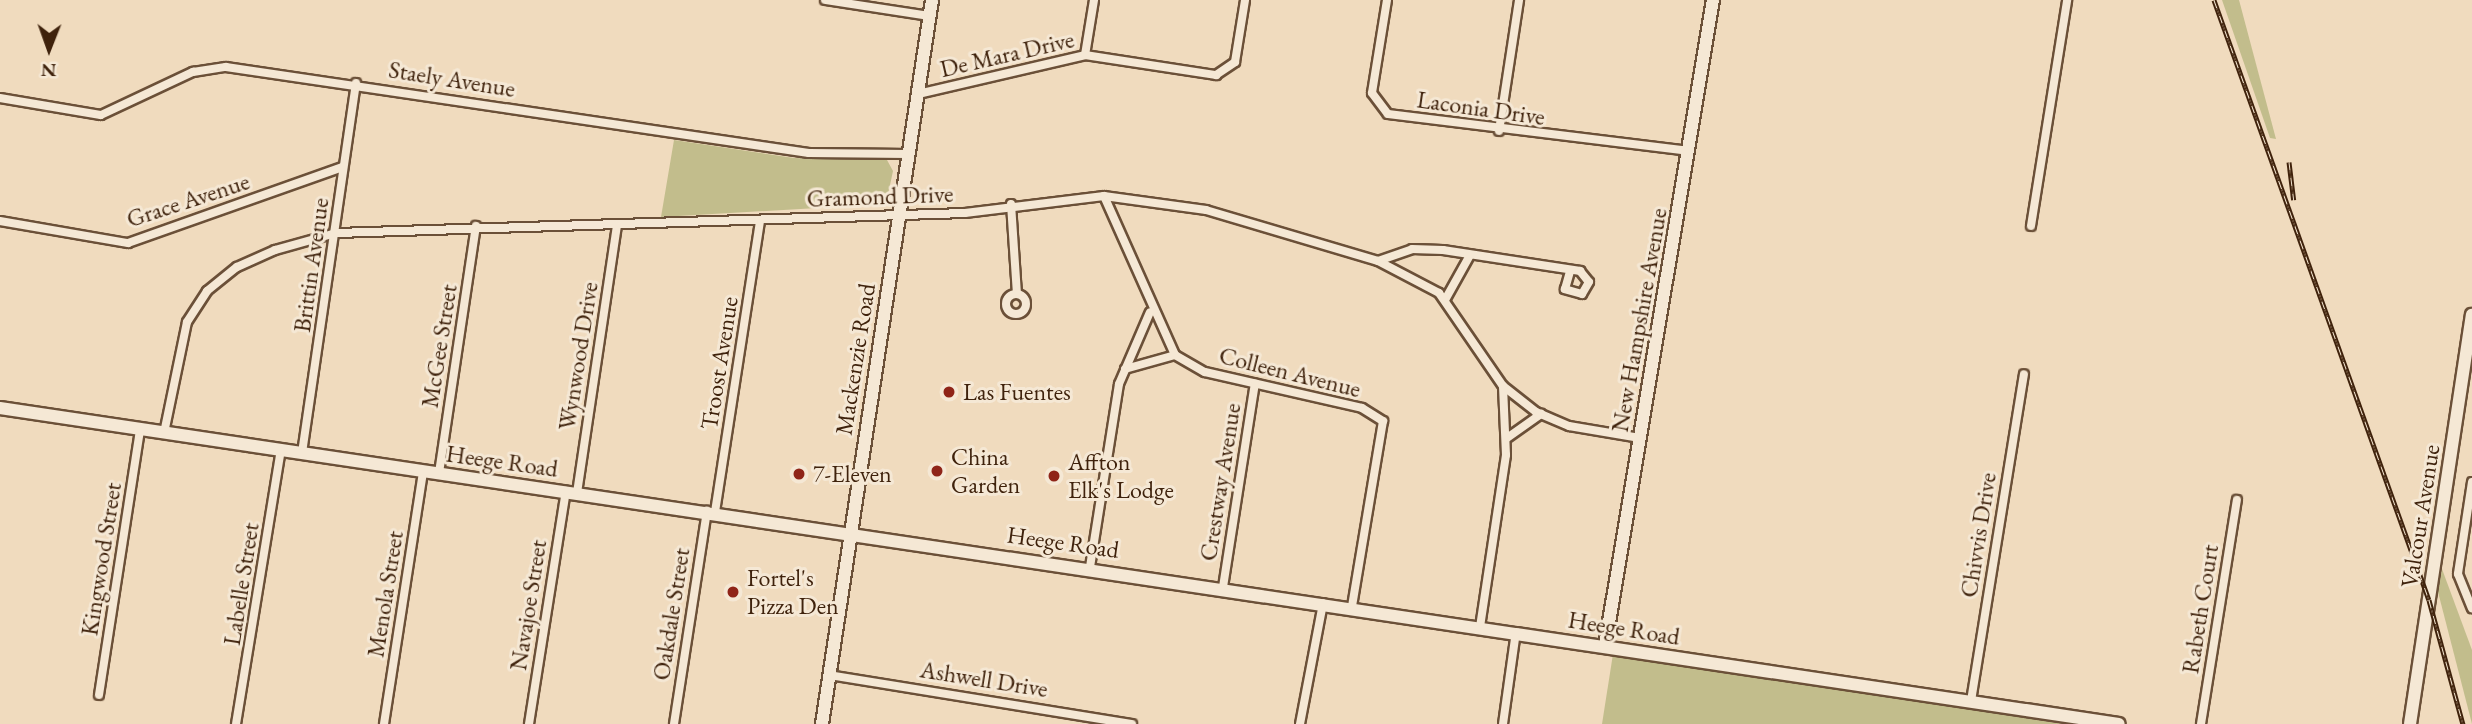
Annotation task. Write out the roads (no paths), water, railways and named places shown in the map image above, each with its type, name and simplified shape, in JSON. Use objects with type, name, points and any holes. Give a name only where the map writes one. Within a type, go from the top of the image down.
[{"type":"street","points":[[825,0],[929,16]]},
{"type":"street","name":"Mackenzie Road","points":[[822,724],[932,0]]},
{"type":"street","points":[[1085,55],[1094,0]]},
{"type":"street","name":"De Mara Drive","points":[[918,94],[1085,55],[1216,75],[1228,70],[1235,62],[1245,0]]},
{"type":"street","name":"Laconia Drive","points":[[1387,0],[1372,93],[1379,108],[1499,131],[1688,152]]},
{"type":"street","points":[[1499,131],[1519,0]]},
{"type":"street","name":"New Hampshire Avenue","points":[[1605,646],[1713,0]]},
{"type":"street","points":[[2031,226],[2067,0]]},
{"type":"street","name":"Staely Avenue","points":[[0,98],[102,115],[193,72],[226,67],[356,83],[809,153],[908,154]]},
{"type":"street","name":"Brittin Avenue","points":[[302,453],[356,83]]},
{"type":"street","name":"Grace Avenue","points":[[0,221],[128,243],[343,167]]},
{"type":"street","points":[[1104,196],[1150,312],[1175,355],[1125,369]]},
{"type":"street","name":"Gramond Drive","points":[[164,433],[187,322],[207,291],[237,267],[275,250],[336,233],[476,226],[617,226],[899,212],[965,213],[1011,204],[1104,196],[1206,210],[1378,261],[1445,300],[1503,386],[1541,414],[1640,438]]},
{"type":"street","points":[[1011,204],[1017,294]]},
{"type":"street","name":"Troost Avenue","points":[[711,511],[760,220]]},
{"type":"street","name":"McGee Street","points":[[439,473],[476,226]]},
{"type":"street","name":"Wynwood Drive","points":[[571,492],[617,226]]},
{"type":"street","points":[[1378,261],[1412,249],[1470,255],[1570,272]]},
{"type":"street","points":[[1445,300],[1470,255]]},
{"type":"street","points":[[1090,567],[1125,369],[1150,312]]},
{"type":"street","name":"Valcour Avenue","points":[[2410,724],[2469,354],[2472,315]]},
{"type":"street","name":"Colleen Avenue","points":[[1175,355],[1205,372],[1362,408],[1383,421],[1352,607]]},
{"type":"street","name":"Chivvis Drive","points":[[1971,702],[2024,374]]},
{"type":"street","name":"Crestway Avenue","points":[[1223,587],[1255,383]]},
{"type":"street","points":[[1480,627],[1507,438],[1503,386]]},
{"type":"street","name":"Heege Road","points":[[0,408],[1090,567],[2119,724]]},
{"type":"street","points":[[1507,438],[1541,414]]},
{"type":"street","name":"Kingwood Street","points":[[99,695],[140,429]]},
{"type":"street","name":"Labelle Street","points":[[236,724],[281,450]]},
{"type":"street","name":"Menola Street","points":[[384,724],[423,471]]},
{"type":"street","points":[[2472,482],[2458,574],[2472,608]]},
{"type":"street","name":"Navajoe Street","points":[[529,724],[571,492]]},
{"type":"street","name":"Rabeth Court","points":[[2201,724],[2237,500]]},
{"type":"street","name":"Oakdale Street","points":[[674,724],[711,511]]},
{"type":"street","points":[[1300,724],[1323,603]]},
{"type":"street","points":[[1503,724],[1516,632]]},
{"type":"street","name":"Ashwell Drive","points":[[829,675],[1132,724]]},
{"type":"railway","points":[[2214,0],[2429,600],[2463,724]]},
{"type":"railway","points":[[2289,162],[2294,200]]},
{"type":"place","name":"Las Fuentes","points":[[949,392]]},
{"type":"place","name":"China Garden","points":[[937,471]]},
{"type":"place","name":"7-Eleven","points":[[799,474]]},
{"type":"place","name":"Affton Elk's Lodge","points":[[1054,476]]},
{"type":"place","name":"Fortel's Pizza Den","points":[[733,592]]}]
